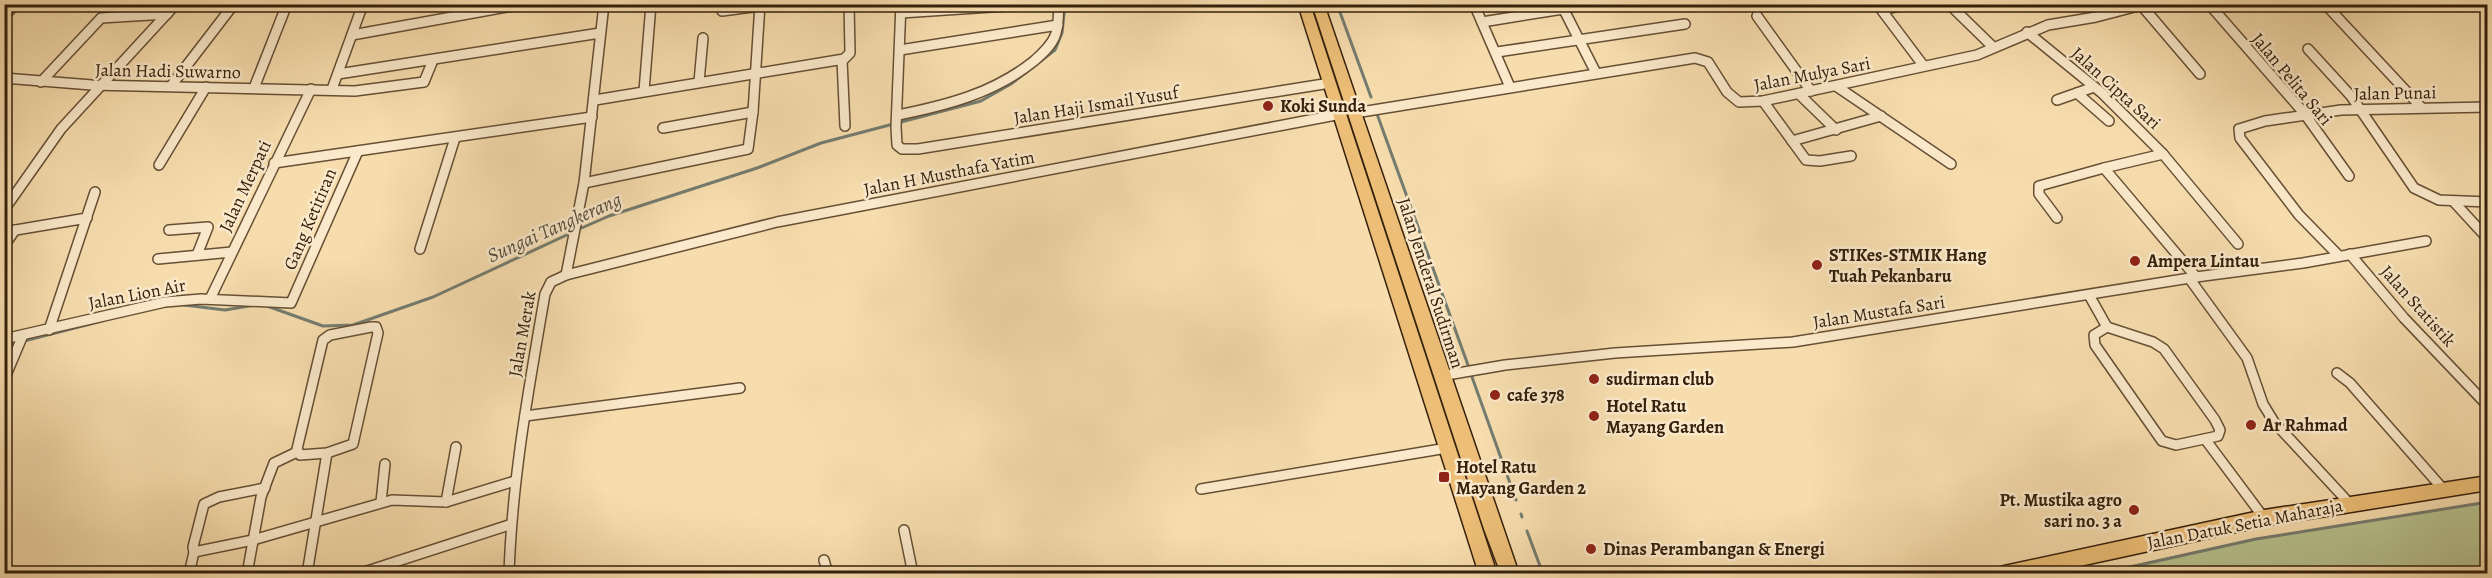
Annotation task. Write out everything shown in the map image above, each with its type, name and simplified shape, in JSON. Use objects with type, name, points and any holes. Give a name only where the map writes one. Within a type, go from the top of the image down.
[{"type":"main road","name":"Jalan Jenderal Sudirman","points":[[1304,4],[1330,83],[1348,113]]},
{"type":"main road","name":"Jalan Jenderal Sudirman","points":[[1318,4],[1447,448],[1488,573]]},
{"type":"main road","name":"Jalan Jenderal Sudirman","points":[[1374,198],[1441,376],[1492,529],[1510,573]]},
{"type":"main road","name":"Jalan Datuk Setia Maharaja","points":[[2015,573],[2264,518],[2487,483]]},
{"type":"street","points":[[4,210],[54,138],[176,4]]},
{"type":"street","points":[[171,86],[234,4]]},
{"type":"street","points":[[254,88],[287,4]]},
{"type":"street","points":[[332,89],[363,4]]},
{"type":"street","points":[[352,35],[524,4]]},
{"type":"street","points":[[566,275],[584,183],[604,4]]},
{"type":"street","points":[[644,92],[651,4]]},
{"type":"street","points":[[595,100],[756,72],[842,60],[850,52],[849,4]]},
{"type":"street","points":[[902,9],[1038,4]]},
{"type":"street","points":[[898,115],[959,102],[1003,84],[1048,49],[1058,25],[1059,4]]},
{"type":"street","points":[[1474,4],[1497,52],[1510,87]]},
{"type":"street","points":[[1880,7],[1910,4]]},
{"type":"street","points":[[1949,4],[1994,47]]},
{"type":"street","name":"Jalan Pelita Sari","points":[[2209,4],[2304,113],[2349,176]]},
{"type":"street","points":[[2325,4],[2421,107]]},
{"type":"street","points":[[584,183],[746,151],[750,145],[760,5],[722,11]]},
{"type":"street","points":[[2144,5],[2200,74]]},
{"type":"street","name":"Jalan Mulya Sari","points":[[1348,113],[1699,58],[1708,62],[1727,92],[1739,102],[1763,101],[1977,55],[2048,25],[2144,5]]},
{"type":"street","points":[[1482,22],[1562,7],[1596,73]]},
{"type":"street","points":[[1880,7],[1923,65]]},
{"type":"street","name":"Jalan Haji Ismail Yusuf","points":[[902,9],[896,127],[899,147],[910,150],[1330,83]]},
{"type":"street","points":[[41,82],[101,18],[167,14]]},
{"type":"street","points":[[1756,16],[1811,91]]},
{"type":"street","points":[[1497,52],[1685,24]]},
{"type":"street","points":[[900,50],[1058,25]]},
{"type":"street","name":"Jalan Cipta Sari","points":[[2027,32],[2094,87],[2163,154]]},
{"type":"street","points":[[338,74],[600,33]]},
{"type":"street","points":[[699,82],[702,38]]},
{"type":"street","points":[[2308,50],[2359,108],[2414,188],[2423,196],[2454,202],[2487,202]]},
{"type":"street","name":"Jalan Hadi Suwarno","points":[[4,78],[100,85],[355,91],[422,83],[426,80],[433,60]]},
{"type":"street","points":[[842,60],[845,126]]},
{"type":"street","points":[[1836,86],[1951,164]]},
{"type":"street","points":[[159,165],[206,87]]},
{"type":"street","points":[[2057,100],[2094,87]]},
{"type":"street","name":"Jalan Merpati","points":[[210,299],[311,89]]},
{"type":"street","points":[[2077,93],[2109,121]]},
{"type":"street","points":[[1799,94],[1836,130]]},
{"type":"street","points":[[1763,101],[1802,155],[1811,162],[1851,156]]},
{"type":"street","name":"Jalan Punai","points":[[2339,256],[2284,196],[2238,133],[2241,128],[2304,113],[2359,108],[2487,107]]},
{"type":"street","points":[[663,128],[753,112]]},
{"type":"street","name":"Jalan H Musthafa Yatim","points":[[566,275],[777,222],[1348,113]]},
{"type":"street","points":[[1792,141],[1881,116]]},
{"type":"street","points":[[274,163],[592,117]]},
{"type":"street","points":[[420,249],[455,138]]},
{"type":"street","name":"Gang Ketitiran","points":[[293,301],[358,151]]},
{"type":"street","points":[[2163,154],[2238,244]]},
{"type":"street","name":"Jalan Cipta Sari","points":[[2057,218],[2039,194],[2039,186],[2163,154]]},
{"type":"street","points":[[2104,168],[2192,278],[2247,358],[2267,411],[2350,504]]},
{"type":"street","points":[[49,330],[95,192]]},
{"type":"street","points":[[2454,202],[2487,239]]},
{"type":"street","points":[[4,232],[87,218]]},
{"type":"street","points":[[169,230],[208,227],[197,255]]},
{"type":"street","points":[[4,246],[15,230]]},
{"type":"street","name":"Jalan Mustafa Sari","points":[[1441,376],[1517,364],[1615,353],[1793,342],[2426,241]]},
{"type":"street","points":[[158,259],[232,252]]},
{"type":"street","name":"Jalan Statistik","points":[[2350,254],[2404,318],[2487,406]]},
{"type":"street","name":"Jalan Merak","points":[[509,573],[509,525],[544,294],[551,282],[566,275]]},
{"type":"street","points":[[2089,295],[2107,327],[2153,342],[2169,354],[2219,426],[2218,436],[2176,445],[2166,443],[2160,438],[2095,345],[2094,335],[2107,327]]},
{"type":"street","name":"Jalan Lion Air","points":[[4,339],[21,341],[49,330],[165,302],[210,299],[263,300],[287,304],[293,301]]},
{"type":"street","points":[[376,327],[378,333],[354,442],[349,447],[327,453],[304,456],[297,452],[323,340],[334,334],[376,327]]},
{"type":"street","points":[[4,380],[21,341]]},
{"type":"street","points":[[2337,373],[2350,383],[2443,489]]},
{"type":"street","points":[[525,416],[740,388]]},
{"type":"street","points":[[2205,439],[2264,518]]},
{"type":"street","points":[[446,502],[456,447]]},
{"type":"street","points":[[1201,489],[1447,448]]},
{"type":"street","points":[[248,573],[265,488],[274,463],[297,452]]},
{"type":"street","points":[[307,573],[327,453]]},
{"type":"street","points":[[381,502],[385,464]]},
{"type":"street","points":[[194,552],[254,540],[381,502],[400,499],[446,502],[515,481]]},
{"type":"street","points":[[189,573],[204,504],[219,497],[265,488]]},
{"type":"street","points":[[358,573],[509,525]]},
{"type":"street","points":[[904,530],[913,573]]},
{"type":"street","points":[[824,560],[828,573]]},
{"type":"street","points":[[1029,573],[1046,573]]},
{"type":"green space","points":[[2487,502],[2487,573],[2099,573],[2256,539]]},
{"type":"waterway","name":"Sungai Tangkerang","points":[[577,230],[609,216],[757,168],[821,143],[981,101],[1011,84],[1055,50],[1062,33],[1065,4]]},
{"type":"waterway","points":[[1337,4],[1371,97]]},
{"type":"waterway","points":[[1377,114],[1468,365]]},
{"type":"waterway","name":"Sungai Tangkerang","points":[[267,306],[323,326],[353,325],[433,297],[571,233]]},
{"type":"waterway","name":"Sungai Tangkerang","points":[[184,305],[225,310],[255,305]]},
{"type":"waterway","name":"Sungai Tangkerang","points":[[24,341],[102,321]]},
{"type":"waterway","name":"Sungai Tangkerang","points":[[4,345],[17,343]]},
{"type":"waterway","points":[[1472,377],[1516,500]]},
{"type":"waterway","points":[[2099,574],[2256,539],[2488,502]]},
{"type":"waterway","points":[[1527,531],[1543,574]]},
{"type":"place","name":"Koki Sunda","points":[[1268,106]]},
{"type":"place","name":"Ampera Lintau","points":[[2135,261]]},
{"type":"place","name":"STIKes-STMIK Hang Tuah Pekanbaru","points":[[1817,265]]},
{"type":"place","name":"sudirman club","points":[[1594,379]]},
{"type":"place","name":"cafe 378","points":[[1495,395]]},
{"type":"place","name":"Hotel Ratu Mayang Garden","points":[[1594,416]]},
{"type":"place","name":"Ar Rahmad","points":[[2251,425]]},
{"type":"place","name":"Hotel Ratu Mayang Garden 2","points":[[1444,477]]},
{"type":"place","name":"Pt. Mustika agro sari no. 3 a","points":[[2134,510]]},
{"type":"place","name":"Dinas Perambangan & Energi","points":[[1591,549]]}]
